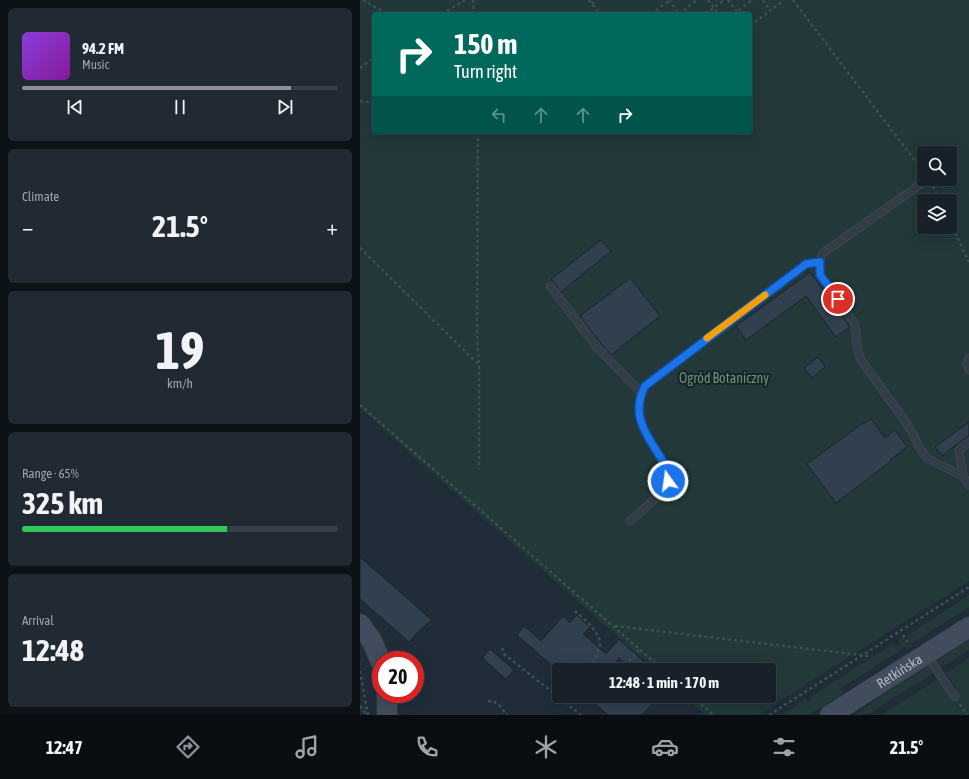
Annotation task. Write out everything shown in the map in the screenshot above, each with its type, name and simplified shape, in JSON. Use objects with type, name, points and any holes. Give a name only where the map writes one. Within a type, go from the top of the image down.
[{"type":"street","points":[[360,624],[372,641],[376,651]]},
{"type":"street","name":"Retkińska","points":[[830,715],[919,650],[969,627]]},
{"type":"street","points":[[387,703],[387,715]]},
{"type":"lane","points":[[923,186],[823,253],[820,262],[820,275],[855,324],[857,347],[861,360],[908,425],[921,450],[928,459],[963,476]]},
{"type":"lane","points":[[630,521],[660,493],[668,481],[669,476],[668,471],[647,436],[639,418],[641,393],[648,383],[806,264],[820,262]]},
{"type":"lane","points":[[550,286],[597,347],[641,393]]},
{"type":"lane","points":[[969,358],[967,364],[969,370]]},
{"type":"lane","points":[[969,442],[959,450],[963,476],[969,485]]},
{"type":"lane","points":[[919,650],[955,697]]},
{"type":"path","points":[[363,0],[384,12]]},
{"type":"path","points":[[445,12],[465,0]]},
{"type":"path","points":[[474,0],[474,12]]},
{"type":"path","points":[[589,0],[598,12]]},
{"type":"path","points":[[592,4],[597,0]]},
{"type":"path","points":[[654,12],[669,0],[678,12]]},
{"type":"path","points":[[682,12],[697,0]]},
{"type":"path","points":[[708,0],[717,12]]},
{"type":"path","points":[[709,12],[724,0]]},
{"type":"path","points":[[728,0],[737,12],[752,0]]},
{"type":"path","points":[[763,0],[770,10]]},
{"type":"path","points":[[752,24],[784,0]]},
{"type":"path","points":[[794,0],[917,164]]},
{"type":"path","points":[[360,68],[372,59]]},
{"type":"path","points":[[360,101],[372,103]]},
{"type":"path","points":[[478,134],[479,469]]},
{"type":"path","points":[[956,234],[969,262]]},
{"type":"path","points":[[360,248],[479,366]]},
{"type":"path","points":[[360,405],[655,663]]},
{"type":"path","points":[[769,715],[969,587]]},
{"type":"path","points":[[575,611],[584,618],[599,637],[599,649],[592,663]]},
{"type":"path","points":[[614,626],[869,656]]},
{"type":"path","points":[[903,634],[919,650]]},
{"type":"path","points":[[502,648],[504,654],[581,715]]},
{"type":"path","points":[[627,663],[640,649]]},
{"type":"path","points":[[360,671],[368,715]]},
{"type":"path","points":[[488,701],[494,701],[507,715]]},
{"type":"path","points":[[700,703],[713,715]]},
{"type":"path","points":[[360,706],[368,715]]},
{"type":"green space","name":"Ogród Botaniczny","points":[[360,0],[969,0],[969,581],[758,715],[705,715],[692,703],[776,703],[776,663],[647,663],[360,408]]},
{"type":"green space","points":[[969,595],[969,607],[911,644],[906,636]]},
{"type":"green space","points":[[903,637],[909,645],[840,689],[843,693],[809,715],[782,715],[806,699],[808,703],[812,701],[810,697],[894,643],[897,647],[901,645],[898,641]]},
{"type":"green space","points":[[969,640],[969,650],[940,668],[936,661]]},
{"type":"green space","points":[[969,658],[969,715],[881,715],[938,679],[952,699],[959,694],[946,673]]},
{"type":"green space","points":[[930,665],[935,672],[868,714],[856,715],[878,698]]},
{"type":"building","points":[[601,240],[611,251],[561,292],[551,279]]},
{"type":"building","points":[[810,272],[850,327],[836,337],[806,296],[746,340],[736,326]]},
{"type":"building","points":[[630,278],[660,316],[611,355],[580,316]]},
{"type":"building","points":[[818,357],[825,367],[812,378],[804,368]]},
{"type":"building","points":[[871,419],[885,438],[895,430],[907,447],[836,503],[807,464],[863,423]]},
{"type":"building","points":[[969,422],[969,435],[942,456],[935,447]]},
{"type":"building","points":[[360,557],[432,620],[409,642],[360,599]]},
{"type":"building","points":[[577,615],[590,627],[583,634],[606,654],[619,639],[645,663],[625,663],[619,658],[615,663],[552,663],[552,666],[517,635],[524,626],[541,641],[563,616],[570,623]]},
{"type":"building","points":[[490,649],[514,670],[506,679],[482,658]]},
{"type":"building","points":[[594,703],[653,703],[642,715],[608,715]]},
{"type":"slow traffic","points":[[707,338],[765,295]]},
{"type":"route","points":[[668,481],[668,471],[647,436],[639,418],[641,393],[645,386],[806,264],[820,262],[820,275],[838,299]]}]
